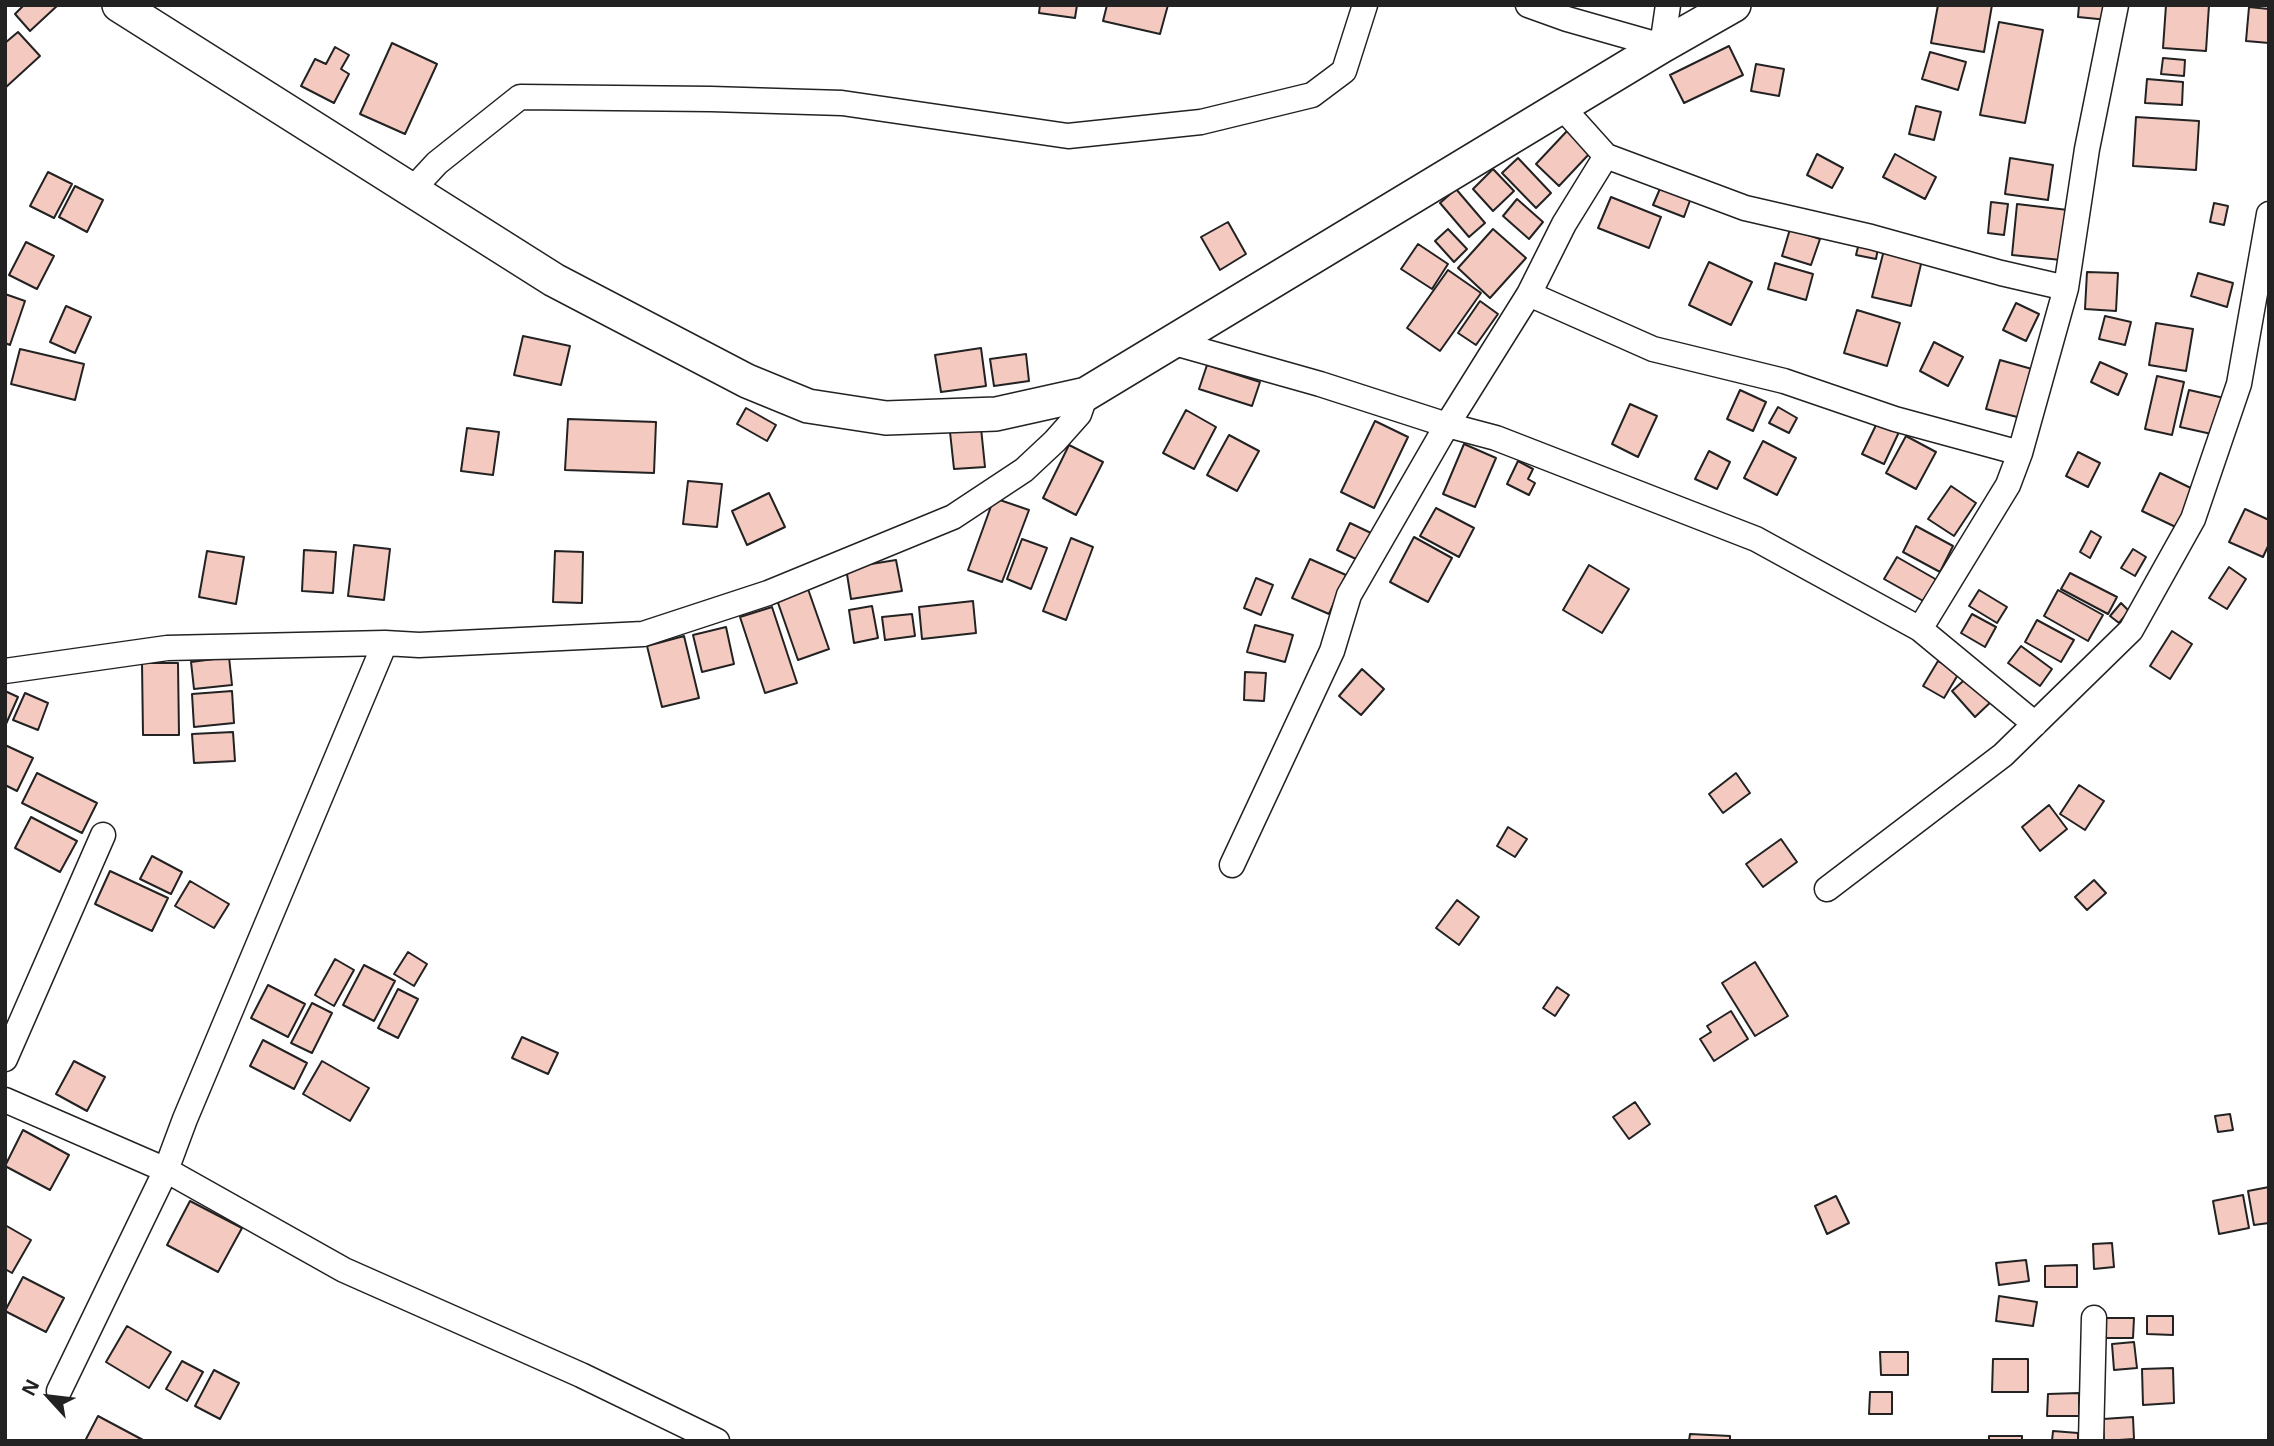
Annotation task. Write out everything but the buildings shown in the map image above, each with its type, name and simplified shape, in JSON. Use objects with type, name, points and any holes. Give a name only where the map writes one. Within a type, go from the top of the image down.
[{"type":"street","points":[[119,5],[554,280],[747,381],[808,406],[886,418],[996,414],[1086,394],[1734,5]]},
{"type":"street","points":[[412,190],[437,163],[520,97],[842,103],[1068,136],[1201,122],[1312,94],[1344,71],[1365,5]]},
{"type":"street","points":[[1528,5],[1662,46]]},
{"type":"street","points":[[1662,46],[1668,5]]},
{"type":"street","points":[[1920,629],[2008,485],[2020,453],[2066,288],[2087,149],[2116,5]]},
{"type":"street","points":[[1562,107],[1606,156],[1745,208],[1871,237],[2066,288]]},
{"type":"street","points":[[1232,865],[1332,651],[1349,595],[1447,425],[1529,294],[1564,224],[1606,156]]},
{"type":"street","points":[[1827,889],[2003,755],[2132,630],[2193,519],[2239,384],[2269,214]]},
{"type":"street","points":[[1529,294],[1654,349],[1784,381],[1895,419],[2020,453]]},
{"type":"street","points":[[1171,342],[1496,438],[1756,539],[1920,629],[2035,723]]},
{"type":"street","points":[[5,671],[167,648],[385,643],[419,645],[643,634],[768,593],[953,517],[1024,470],[1079,414],[1086,394]]},
{"type":"street","points":[[59,1391],[166,1170],[385,643]]},
{"type":"street","points":[[5,1059],[103,835]]},
{"type":"street","points":[[5,1100],[166,1170],[344,1270],[582,1375],[717,1441]]},
{"type":"street","points":[[2091,1441],[2094,1318]]}]
